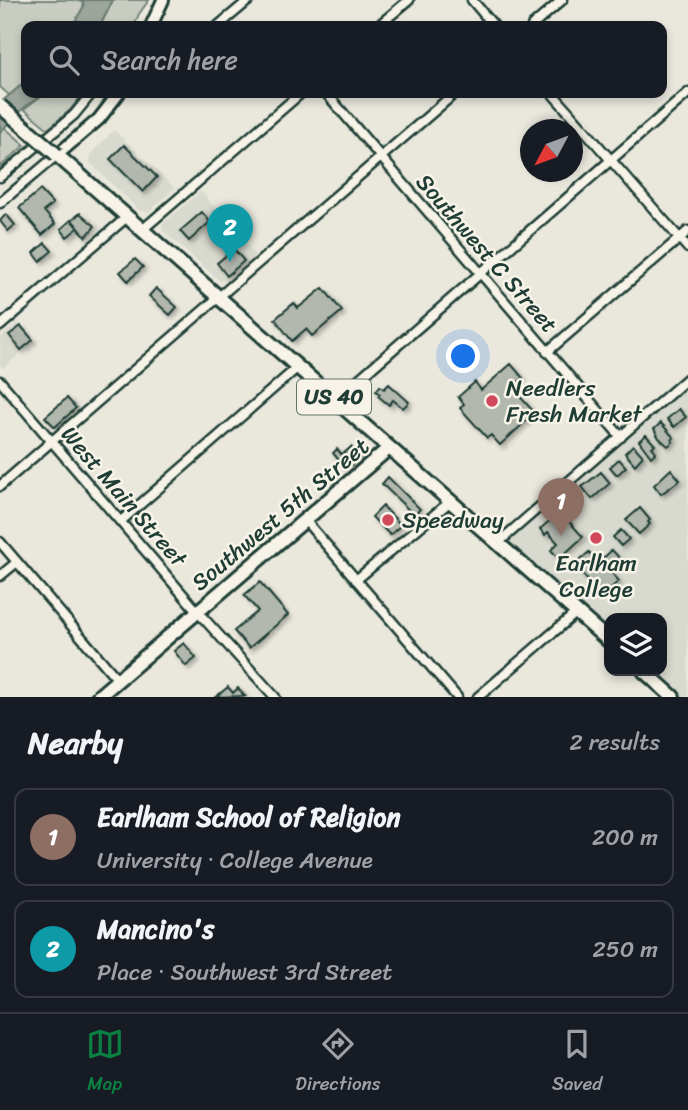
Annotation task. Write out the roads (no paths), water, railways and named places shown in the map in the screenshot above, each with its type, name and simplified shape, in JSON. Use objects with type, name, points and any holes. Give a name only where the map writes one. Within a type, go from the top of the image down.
[{"type":"main road","name":"US 40","points":[[0,106],[604,636]]},
{"type":"main road","name":"Southwest 5th Street","points":[[98,697],[389,448]]},
{"type":"main road","points":[[649,676],[673,697]]},
{"type":"street","points":[[153,21],[163,0]]},
{"type":"street","points":[[224,21],[250,0]]},
{"type":"street","points":[[384,21],[409,0]]},
{"type":"street","points":[[472,0],[490,21]]},
{"type":"street","points":[[538,21],[562,0]]},
{"type":"street","points":[[336,399],[688,93]]},
{"type":"street","points":[[0,177],[74,115],[88,98]]},
{"type":"street","points":[[0,203],[99,119],[114,98]]},
{"type":"street","points":[[142,230],[295,98]]},
{"type":"street","name":"Southwest C Street","points":[[330,98],[621,436]]},
{"type":"street","points":[[0,486],[449,98]]},
{"type":"street","points":[[556,98],[688,248]]},
{"type":"street","points":[[0,326],[127,217]]},
{"type":"street","points":[[547,352],[688,231]]},
{"type":"street","points":[[121,521],[298,367]]},
{"type":"street","points":[[499,542],[688,378]]},
{"type":"street","name":"West Main Street","points":[[0,381],[197,611],[275,697]]},
{"type":"street","points":[[356,580],[452,500]]},
{"type":"street","points":[[304,519],[457,697]]},
{"type":"street","points":[[0,542],[118,680]]},
{"type":"street","points":[[0,576],[17,562]]},
{"type":"street","points":[[478,697],[577,612]]},
{"type":"place","name":"Mancino's","points":[[230,262]]},
{"type":"place","name":"Needlers Fresh Market","points":[[492,401]]},
{"type":"place","name":"Speedway","points":[[388,520]]},
{"type":"place","name":"Earlham School of Religion","points":[[561,536]]},
{"type":"place","name":"Earlham College","points":[[596,538]]}]
